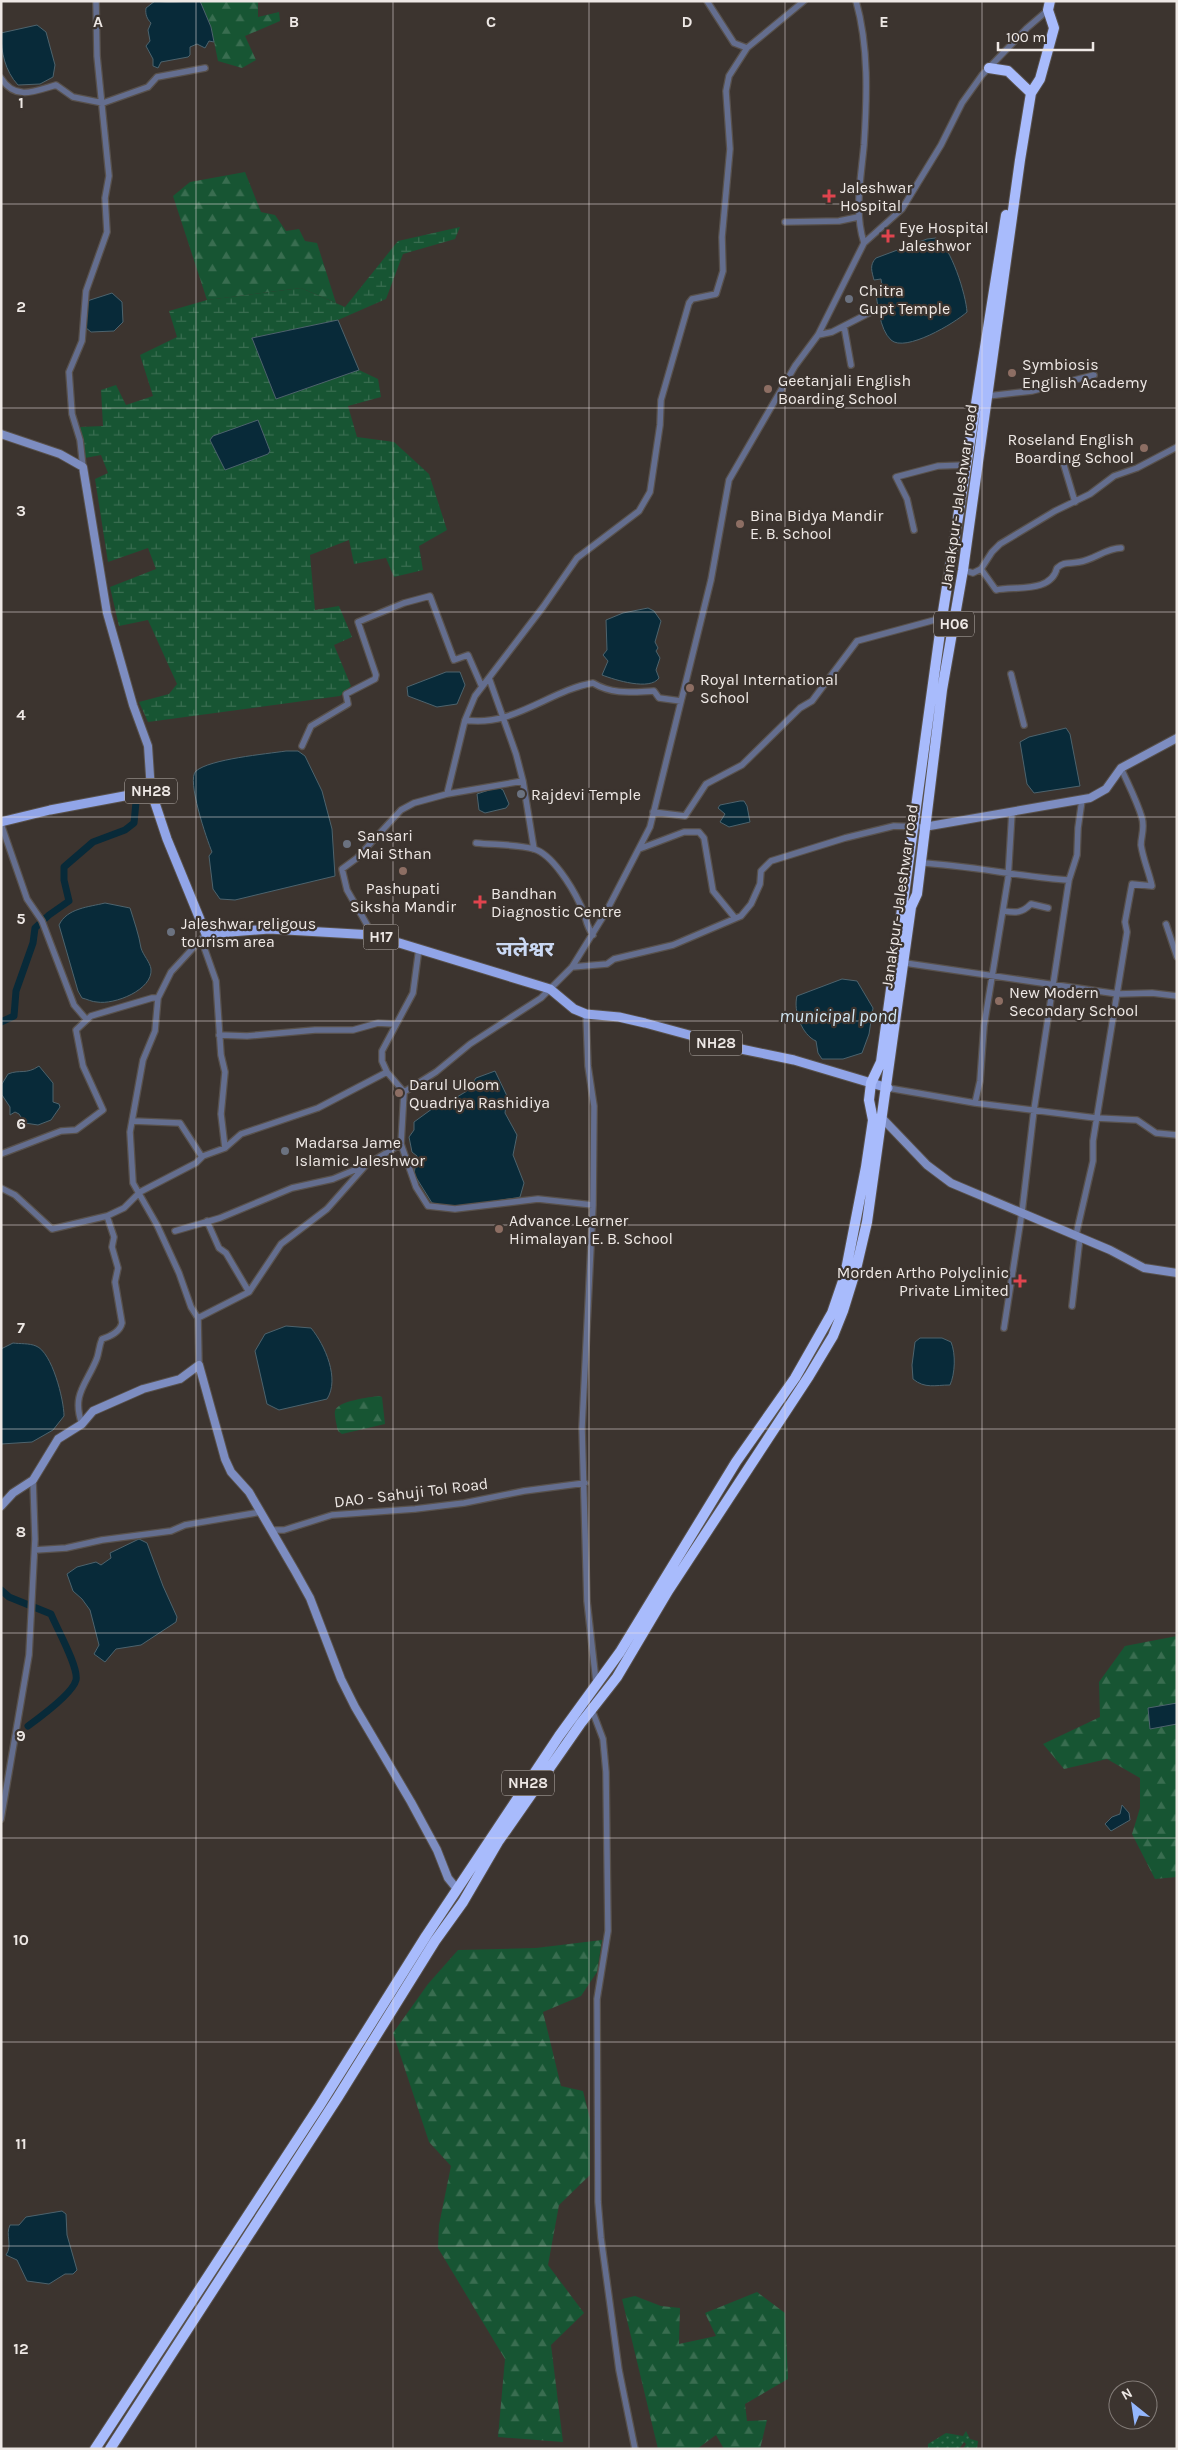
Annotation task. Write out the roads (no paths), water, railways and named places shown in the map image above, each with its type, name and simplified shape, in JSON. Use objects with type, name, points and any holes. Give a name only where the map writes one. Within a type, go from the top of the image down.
[{"type":"highway","name":"Janakpur- Jaleshwar road","points":[[888,1088],[911,907],[917,894],[920,862],[919,826],[963,570],[1020,160],[1031,92],[1040,79],[1054,28],[1049,6]]},
{"type":"highway","points":[[989,68],[1008,71],[1031,92]]},
{"type":"highway","name":"H06","points":[[871,1083],[881,1062],[919,826],[942,618],[1012,173],[1020,160]]},
{"type":"highway","name":"NH28","points":[[110,2449],[338,2097],[431,1939],[457,1889],[596,1684],[601,1671],[620,1652],[736,1462],[794,1378],[832,1313],[845,1275],[866,1167],[873,1120],[869,1100],[871,1083]]},
{"type":"highway","name":"NH28","points":[[95,2449],[431,1939],[463,1902],[498,1842],[617,1677],[668,1591],[809,1376],[832,1336],[848,1294],[867,1222],[881,1117],[888,1088]]},
{"type":"main road","name":"NH28","points":[[1,823],[50,810],[151,790],[167,839],[206,934]]},
{"type":"main road","name":"H17","points":[[206,934],[269,929],[373,935],[550,989]]},
{"type":"main road","name":"NH28","points":[[550,989],[574,1009],[586,1014],[619,1017],[645,1023],[741,1050],[794,1060],[888,1088]]},
{"type":"street","points":[[96,1],[97,56],[109,176],[105,198],[107,232],[86,291],[82,341],[69,372],[72,414],[80,440],[107,613],[148,746],[151,790]]},
{"type":"street","points":[[707,1],[734,42],[747,48]]},
{"type":"street","points":[[447,794],[465,720],[475,696],[577,558],[638,511],[650,492],[660,425],[661,400],[689,303],[692,299],[716,294],[723,272],[722,237],[730,149],[726,90],[730,76],[747,48],[804,1]]},
{"type":"street","points":[[856,1],[864,40],[866,102],[858,217],[864,244]]},
{"type":"street","points":[[404,1092],[436,1072],[470,1044],[541,998],[572,967],[593,935],[650,827],[711,580],[729,480],[795,366],[818,334],[864,244],[902,209],[941,145],[962,103],[989,68],[1049,6]]},
{"type":"street","points":[[1,78],[7,88],[24,94],[56,85],[73,97],[103,103],[148,87],[157,77],[205,68]]},
{"type":"street","points":[[786,222],[839,221],[858,217]]},
{"type":"street","points":[[818,334],[832,332],[873,311]]},
{"type":"street","points":[[844,326],[851,365]]},
{"type":"street","points":[[988,396],[1032,391],[1094,375]]},
{"type":"street","points":[[1,434],[60,454],[83,467]]},
{"type":"street","points":[[963,570],[973,573],[981,569],[992,552],[1000,544],[1055,511],[1074,502],[1114,476],[1137,468],[1177,447]]},
{"type":"street","points":[[1063,462],[1074,502]]},
{"type":"street","points":[[914,530],[907,499],[896,476],[938,466],[966,465]]},
{"type":"street","points":[[981,569],[996,590],[1042,585],[1050,582],[1055,576],[1057,568],[1064,562],[1080,562],[1114,548],[1121,548]]},
{"type":"street","points":[[302,746],[311,726],[348,704],[346,694],[375,679],[376,675],[358,622],[404,603],[430,596],[454,660],[468,655],[482,687]]},
{"type":"street","points":[[653,812],[685,816],[706,784],[742,765],[800,708],[812,701],[857,641],[942,618]]},
{"type":"street","points":[[1011,674],[1024,725]]},
{"type":"street","points":[[489,678],[523,781],[534,849]]},
{"type":"street","points":[[465,720],[479,723],[503,717],[529,709],[580,685],[593,683],[605,690],[624,693],[654,691],[659,698],[681,701]]},
{"type":"street","points":[[572,967],[607,964],[614,959],[672,946],[741,916],[751,904],[760,884],[761,871],[771,861],[887,828],[919,826],[1090,798],[1106,790],[1121,768],[1177,738]]},
{"type":"street","points":[[1072,1306],[1078,1236],[1092,1161],[1092,1141],[1118,994],[1127,932],[1125,922],[1132,884],[1152,886],[1147,863],[1143,857],[1141,841],[1144,833],[1143,820],[1121,768]]},
{"type":"street","points":[[373,935],[347,890],[342,869],[357,858],[402,810],[414,803],[447,794],[523,781]]},
{"type":"street","points":[[1004,1328],[1022,1212],[1034,1110],[1053,983],[1069,880],[1077,855],[1082,800]]},
{"type":"street","points":[[975,1103],[980,1080],[984,1026],[1004,911],[1012,812]]},
{"type":"street","points":[[1,823],[26,899],[42,921],[74,1005],[86,1019]]},
{"type":"street","points":[[639,849],[684,832],[699,832],[704,838],[713,891],[735,918]]},
{"type":"street","points":[[476,843],[534,849],[546,856],[567,880],[582,906],[586,926],[593,935]]},
{"type":"street","points":[[920,862],[1069,880]]},
{"type":"street","points":[[1004,911],[1016,913],[1031,904],[1048,908]]},
{"type":"street","points":[[1166,924],[1177,957]]},
{"type":"street","points":[[206,934],[171,972],[158,998],[155,1031],[143,1060],[130,1132],[133,1183],[140,1192],[157,1225],[179,1273],[191,1307],[198,1318],[199,1365],[225,1459],[231,1472],[249,1492],[310,1598],[341,1679],[355,1707],[411,1802],[437,1850],[448,1878],[457,1889]]},
{"type":"street","points":[[206,934],[204,947],[216,981],[219,1035],[225,1072],[221,1114],[225,1148]]},
{"type":"street","points":[[419,948],[413,993],[394,1024],[382,1051],[382,1060],[388,1072],[404,1092],[401,1144],[416,1187],[428,1206],[455,1209],[538,1199],[594,1204]]},
{"type":"street","points":[[905,962],[1118,994],[1152,993],[1177,996]]},
{"type":"street","points":[[86,1019],[152,998],[158,998]]},
{"type":"street","points":[[586,1014],[588,1066],[594,1106],[594,1204],[582,1428],[587,1601],[601,1671],[617,1677]]},
{"type":"street","points":[[1,1154],[61,1131],[76,1130],[103,1110],[83,1066],[76,1030],[84,1025],[86,1019]]},
{"type":"street","points":[[219,1035],[247,1036],[353,1030],[378,1023],[394,1024]]},
{"type":"street","points":[[1,1188],[15,1195],[52,1229],[107,1216],[124,1208],[140,1192],[196,1163],[202,1157],[225,1148],[241,1134],[318,1108],[388,1072]]},
{"type":"street","points":[[888,1088],[975,1103],[1096,1118],[1137,1120],[1156,1133],[1177,1135]]},
{"type":"street","points":[[881,1117],[927,1165],[951,1183],[1078,1236],[1144,1268],[1177,1273]]},
{"type":"street","points":[[133,1121],[180,1123],[202,1157]]},
{"type":"street","points":[[175,1231],[206,1220],[220,1218],[292,1188],[333,1179],[366,1165],[401,1144]]},
{"type":"street","points":[[198,1318],[249,1292],[281,1244],[327,1209],[366,1165]]},
{"type":"street","points":[[82,1424],[78,1412],[81,1389],[97,1358],[102,1339],[121,1328],[122,1323],[115,1282],[118,1268],[112,1247],[114,1237],[107,1216]]},
{"type":"street","points":[[206,1220],[219,1248],[226,1253],[249,1292]]},
{"type":"street","points":[[1,1819],[29,1655],[35,1550],[33,1480],[58,1439],[82,1424],[93,1411],[143,1389],[180,1379],[199,1365]]},
{"type":"street","points":[[1,1506],[13,1493],[33,1480]]},
{"type":"street","name":"DAO - Sahuji Tol Road","points":[[271,1530],[284,1530],[332,1515],[437,1506],[585,1483]]},
{"type":"street","points":[[35,1550],[66,1548],[102,1540],[172,1531],[185,1525],[261,1512]]},
{"type":"street","points":[[596,1684],[606,1692]]},
{"type":"street","points":[[592,1710],[603,1739],[606,1772],[608,1931],[597,1999],[600,2238],[619,2370],[636,2449]]},
{"type":"water","points":[[155,1],[200,1],[211,27],[214,42],[209,41],[205,48],[197,44],[190,47],[190,55],[188,57],[161,62],[158,68],[153,66],[153,59],[146,46],[150,41],[148,30],[151,23],[148,20],[146,8]]},
{"type":"water","points":[[37,25],[46,32],[55,65],[53,77],[40,84],[18,85],[10,74],[5,61],[1,33]]},
{"type":"water","points":[[936,238],[942,243],[952,260],[961,283],[967,312],[930,335],[907,343],[898,343],[891,340],[881,323],[875,289],[882,286],[881,279],[874,280],[872,263],[876,258],[927,239]]},
{"type":"water","points":[[112,293],[122,302],[123,322],[114,331],[91,332],[85,327],[87,301]]},
{"type":"water","points":[[338,320],[359,370],[276,399],[252,338]]},
{"type":"water","points":[[258,420],[270,451],[268,454],[225,470],[210,440],[213,436]]},
{"type":"water","points":[[648,608],[654,611],[661,621],[655,642],[658,648],[656,651],[660,658],[656,670],[659,678],[648,684],[640,684],[623,682],[602,675],[608,661],[603,655],[607,650],[606,620],[623,613]]},
{"type":"water","points":[[446,672],[460,672],[465,685],[457,704],[437,707],[408,696],[407,687]]},
{"type":"water","points":[[1066,728],[1070,734],[1080,786],[1034,793],[1027,784],[1020,742],[1029,737]]},
{"type":"water","points":[[286,751],[298,751],[305,756],[322,791],[332,829],[335,876],[235,900],[220,899],[213,889],[209,856],[212,852],[195,797],[194,776],[196,771],[213,763]]},
{"type":"water","points":[[498,787],[503,790],[509,804],[506,808],[485,813],[479,810],[477,794]]},
{"type":"water","points":[[744,801],[747,806],[750,822],[729,827],[720,822],[725,814],[718,808],[720,805]]},
{"type":"water","points":[[105,903],[130,908],[141,948],[151,969],[150,977],[146,983],[131,994],[113,1001],[95,1002],[82,998],[78,991],[59,925],[67,915],[73,912]]},
{"type":"water","name":"municipal pond","points":[[842,979],[857,981],[873,1008],[869,1034],[862,1053],[843,1059],[822,1059],[818,1053],[816,1041],[807,1034],[800,1022],[796,1009],[797,996]]},
{"type":"water","points":[[39,1066],[53,1083],[53,1102],[59,1104],[60,1107],[51,1120],[38,1125],[25,1123],[19,1114],[15,1112],[10,1115],[10,1107],[2,1095],[2,1084],[8,1074],[27,1071]]},
{"type":"water","points":[[495,1071],[507,1096],[505,1113],[517,1135],[513,1155],[524,1183],[520,1197],[452,1206],[432,1203],[414,1174],[417,1156],[412,1152],[409,1137],[414,1130],[414,1122],[436,1106],[447,1103],[467,1091],[476,1078]]},
{"type":"water","points":[[286,1326],[311,1328],[326,1353],[332,1382],[331,1391],[327,1399],[279,1410],[267,1404],[255,1351],[265,1334]]},
{"type":"water","points":[[920,1338],[942,1338],[951,1342],[954,1352],[954,1364],[950,1385],[926,1385],[913,1379],[912,1365],[915,1342]]},
{"type":"water","points":[[13,1343],[36,1346],[47,1357],[56,1377],[64,1416],[53,1430],[32,1442],[1,1444],[1,1349]]},
{"type":"water","points":[[139,1539],[147,1543],[177,1617],[176,1622],[141,1645],[116,1649],[105,1662],[94,1654],[99,1645],[90,1610],[73,1591],[67,1574],[77,1567],[96,1562],[101,1565],[111,1558],[110,1553]]},
{"type":"water","points":[[1177,1703],[1177,1724],[1150,1729],[1148,1708]]},
{"type":"water","points":[[1122,1805],[1129,1813],[1130,1820],[1111,1831],[1105,1824],[1112,1817],[1120,1814]]},
{"type":"water","points":[[62,2211],[66,2214],[67,2235],[77,2270],[73,2274],[65,2274],[49,2284],[27,2281],[17,2260],[6,2255],[9,2248],[8,2232],[10,2225],[19,2225],[26,2217]]},
{"type":"waterway","points":[[1,1022],[14,1016],[16,991],[33,943],[35,928],[69,901],[64,880],[64,867],[93,842],[125,830],[134,823],[136,802]]},
{"type":"waterway","points":[[1,1590],[9,1597],[51,1614],[71,1657],[76,1674],[76,1680],[69,1692],[28,1726]]},
{"type":"place","name":"Jaleshwar Hospital","points":[[829,196]]},
{"type":"place","name":"Eye Hospital Jaleshwor","points":[[888,236]]},
{"type":"place","name":"Chitra Gupt Temple","points":[[849,299]]},
{"type":"place","name":"Symbiosis English Academy","points":[[1012,373]]},
{"type":"place","name":"Geetanjali English Boarding School","points":[[768,389]]},
{"type":"place","name":"Roseland English Boarding School","points":[[1144,448]]},
{"type":"place","name":"Bina Bidya Mandir E. B. School","points":[[740,524]]},
{"type":"place","name":"Royal International School","points":[[690,688]]},
{"type":"place","name":"Rajdevi Temple","points":[[521,794]]},
{"type":"place","name":"Sansari Mai Sthan","points":[[347,844]]},
{"type":"place","name":"Pashupati Siksha Mandir","points":[[403,871]]},
{"type":"place","name":"Bandhan Diagnostic Centre","points":[[480,902]]},
{"type":"place","name":"Jaleshwar religous tourism area","points":[[171,932]]},
{"type":"place","name":"New Modern Secondary School","points":[[999,1001]]},
{"type":"place","name":"Darul Uloom Quadriya Rashidiya","points":[[399,1093]]},
{"type":"place","name":"Madarsa Jame Islamic Jaleshwor","points":[[285,1151]]},
{"type":"place","name":"Advance Learner Himalayan E. B. School","points":[[499,1229]]},
{"type":"place","name":"Morden Artho Polyclinic Private Limited","points":[[1020,1281]]},
{"type":"district","name":"जलेश्वर","points":[[525,949]]}]
